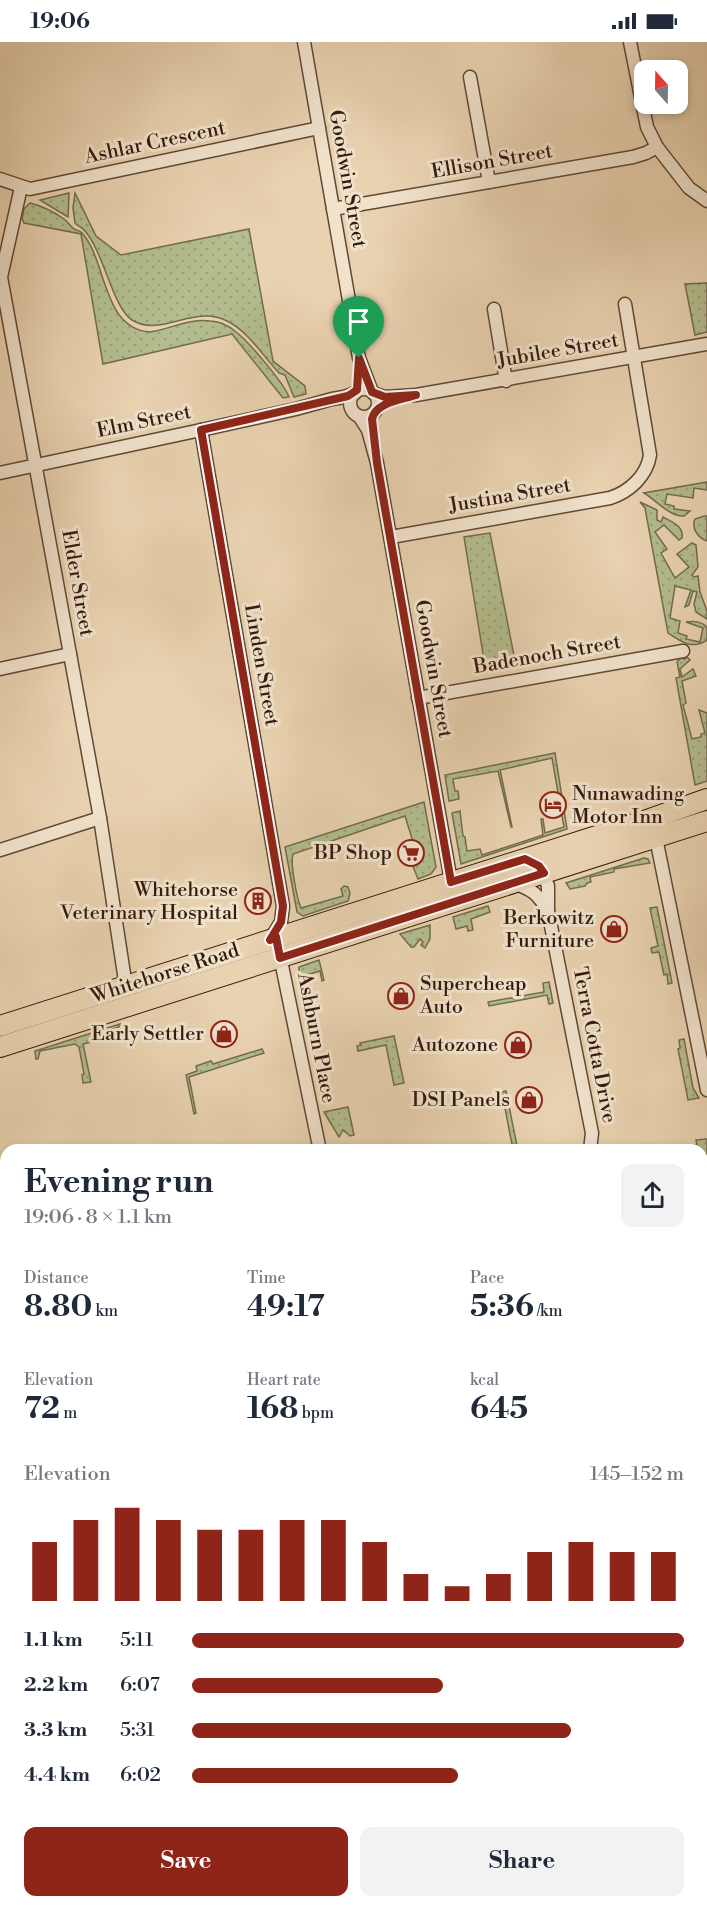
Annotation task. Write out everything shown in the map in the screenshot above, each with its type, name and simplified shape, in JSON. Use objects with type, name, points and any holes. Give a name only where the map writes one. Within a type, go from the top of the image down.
[{"type":"main road","name":"Whitehorse Road","points":[[0,1026],[707,799]]},
{"type":"main road","name":"Whitehorse Road","points":[[0,1047],[707,822]]},
{"type":"street","name":"Goodwin Street","points":[[304,42],[359,358],[372,392]]},
{"type":"street","points":[[630,42],[647,127],[657,147],[689,188],[707,201]]},
{"type":"street","points":[[470,77],[489,182]]},
{"type":"street","name":"Ashlar Crescent","points":[[0,178],[30,189],[318,128]]},
{"type":"street","name":"Ellison Street","points":[[333,209],[633,157],[657,147]]},
{"type":"street","name":"Elder Street","points":[[21,187],[0,277],[100,818],[126,987]]},
{"type":"street","points":[[625,304],[635,358]]},
{"type":"street","points":[[494,309],[506,381]]},
{"type":"street","name":"Jubilee Street","points":[[372,392],[385,397],[416,395],[707,344]]},
{"type":"street","name":"Goodwin Street","points":[[355,392],[359,358]]},
{"type":"street","name":"Justina Street","points":[[391,537],[623,494],[649,465],[650,455],[635,358]]},
{"type":"street","points":[[364,389],[372,392],[378,401],[375,412],[365,417],[356,414],[350,400],[355,392],[364,389]]},
{"type":"street","name":"Elm Street","points":[[0,472],[296,409],[355,392]]},
{"type":"street","name":"Jubilee Street","points":[[375,412],[383,405],[416,395]]},
{"type":"street","name":"Elm Street","points":[[296,409],[333,405],[346,407],[356,414]]},
{"type":"street","name":"Goodwin Street","points":[[375,412],[377,463]]},
{"type":"street","name":"Goodwin Street","points":[[356,414],[368,430],[377,463],[451,882]]},
{"type":"street","name":"Linden Street","points":[[201,430],[283,906],[281,922],[273,938]]},
{"type":"street","name":"Badenoch Street","points":[[418,698],[683,651]]},
{"type":"street","points":[[0,669],[70,654]]},
{"type":"street","points":[[0,850],[100,818]]},
{"type":"street","points":[[656,838],[707,1090]]},
{"type":"street","points":[[525,859],[539,866],[544,873]]},
{"type":"street","name":"Terra Cotta Drive","points":[[544,873],[549,898],[548,911],[592,1133],[591,1144]]},
{"type":"street","points":[[513,883],[538,895],[548,911]]},
{"type":"street","points":[[283,906],[292,918],[306,928]]},
{"type":"street","name":"Ashburn Place","points":[[273,938],[280,958],[319,1144]]},
{"type":"green space","points":[[69,193],[68,217],[40,200]]},
{"type":"green space","points":[[75,193],[96,236],[121,255],[249,229],[273,361],[305,386],[306,394],[294,397],[285,375],[279,373],[242,331],[227,321],[202,316],[166,324],[143,325],[125,314],[92,241],[75,223],[73,208]]},
{"type":"green space","points":[[30,203],[56,214],[82,233],[90,245],[114,306],[123,319],[134,328],[150,332],[202,320],[224,324],[242,337],[257,353],[289,397],[283,398],[232,334],[103,364],[81,234],[24,223],[22,218],[24,209]]},
{"type":"green space","points":[[707,283],[707,332],[695,335],[685,284]]},
{"type":"green space","points":[[707,482],[707,490],[694,488],[693,498],[667,494],[665,504],[674,506],[674,509],[690,511],[684,516],[668,511],[644,493]]},
{"type":"green space","points":[[640,502],[657,510],[657,520],[661,522],[663,517],[681,530],[682,538],[679,540],[664,525],[655,532],[667,549],[661,553],[675,578],[689,567],[677,554],[692,543],[696,545],[698,567],[692,575],[698,576],[707,619],[696,612],[694,604],[697,592],[693,591],[689,605],[685,607],[691,590],[675,586],[670,618],[680,621],[678,633],[687,636],[686,639],[700,642],[703,628],[686,622],[705,625],[707,640],[702,643],[687,644],[668,633],[645,508]]},
{"type":"green space","points":[[707,516],[707,541],[698,535],[694,526],[695,519]]},
{"type":"green space","points":[[490,533],[515,661],[485,666],[464,537]]},
{"type":"green space","points":[[687,657],[690,660],[680,669],[682,677],[693,669],[696,676],[682,681],[686,703],[683,705],[692,739],[701,737],[701,734],[705,733],[699,710],[707,713],[707,781],[695,785],[676,678],[680,677],[677,662],[680,658]]},
{"type":"green space","points":[[555,753],[567,829],[461,864],[452,813],[460,811],[467,851],[480,849],[482,855],[543,835],[541,819],[543,819],[545,833],[564,827],[552,758],[500,770],[512,827],[498,771],[453,779],[459,799],[449,801],[445,775]]},
{"type":"green space","points":[[424,802],[436,867],[431,874],[418,879],[412,864],[419,861],[405,816],[293,854],[294,881],[301,908],[343,896],[341,889],[344,886],[348,887],[350,893],[348,901],[303,916],[297,912],[285,847]]},
{"type":"green space","points":[[644,858],[650,863],[614,869],[614,872],[590,877],[591,882],[585,886],[570,889],[566,883]]},
{"type":"green space","points":[[488,906],[490,912],[471,919],[473,930],[468,931],[467,926],[456,929],[453,917]]},
{"type":"green space","points":[[657,907],[672,983],[668,984],[659,952],[652,953],[651,948],[658,946],[650,908]]},
{"type":"green space","points":[[430,925],[430,939],[425,948],[421,945],[423,942],[420,939],[414,947],[411,947],[400,934]]},
{"type":"green space","points":[[319,960],[324,980],[322,981],[320,971],[299,977],[299,967]]},
{"type":"green space","points":[[549,982],[553,1003],[549,1004],[547,995],[489,1006],[488,1002],[544,992],[543,983]]},
{"type":"green space","points":[[120,1024],[119,1027],[94,1035],[96,1041],[83,1044],[91,1082],[83,1083],[82,1075],[84,1074],[79,1047],[75,1044],[40,1051],[36,1059],[35,1051]]},
{"type":"green space","points":[[394,1036],[404,1083],[394,1085],[386,1045],[358,1051],[357,1046],[361,1045],[360,1043]]},
{"type":"green space","points":[[684,1039],[693,1088],[699,1098],[688,1100],[678,1049],[680,1048],[679,1040]]},
{"type":"green space","points":[[262,1049],[264,1053],[189,1077],[196,1113],[194,1114],[186,1075],[197,1071],[196,1066],[211,1061],[213,1064]]},
{"type":"green space","points":[[506,1091],[517,1144],[512,1144],[502,1092]]},
{"type":"green space","points":[[348,1107],[354,1135],[350,1136],[343,1130],[339,1137],[324,1112]]},
{"type":"green space","points":[[707,1139],[707,1144],[697,1144],[696,1140]]},
{"type":"place","name":"Nunawading Motor Inn","points":[[553,805]]},
{"type":"place","name":"BP Shop","points":[[411,853]]},
{"type":"place","name":"Whitehorse Veterinary Hospital","points":[[258,901]]},
{"type":"place","name":"Berkowitz Furniture","points":[[614,929]]},
{"type":"place","name":"Supercheap Auto","points":[[401,996]]},
{"type":"place","name":"Early Settler","points":[[224,1034]]},
{"type":"place","name":"Autozone","points":[[518,1045]]},
{"type":"place","name":"DSI Panels","points":[[529,1100]]},
{"type":"route","points":[[359,358],[372,392],[385,397],[416,395],[379,407],[372,419],[377,463],[451,882],[525,859],[539,866],[544,873],[280,958],[276,937],[270,940],[281,922],[283,906],[201,430],[355,393],[358,383],[359,358]]}]
